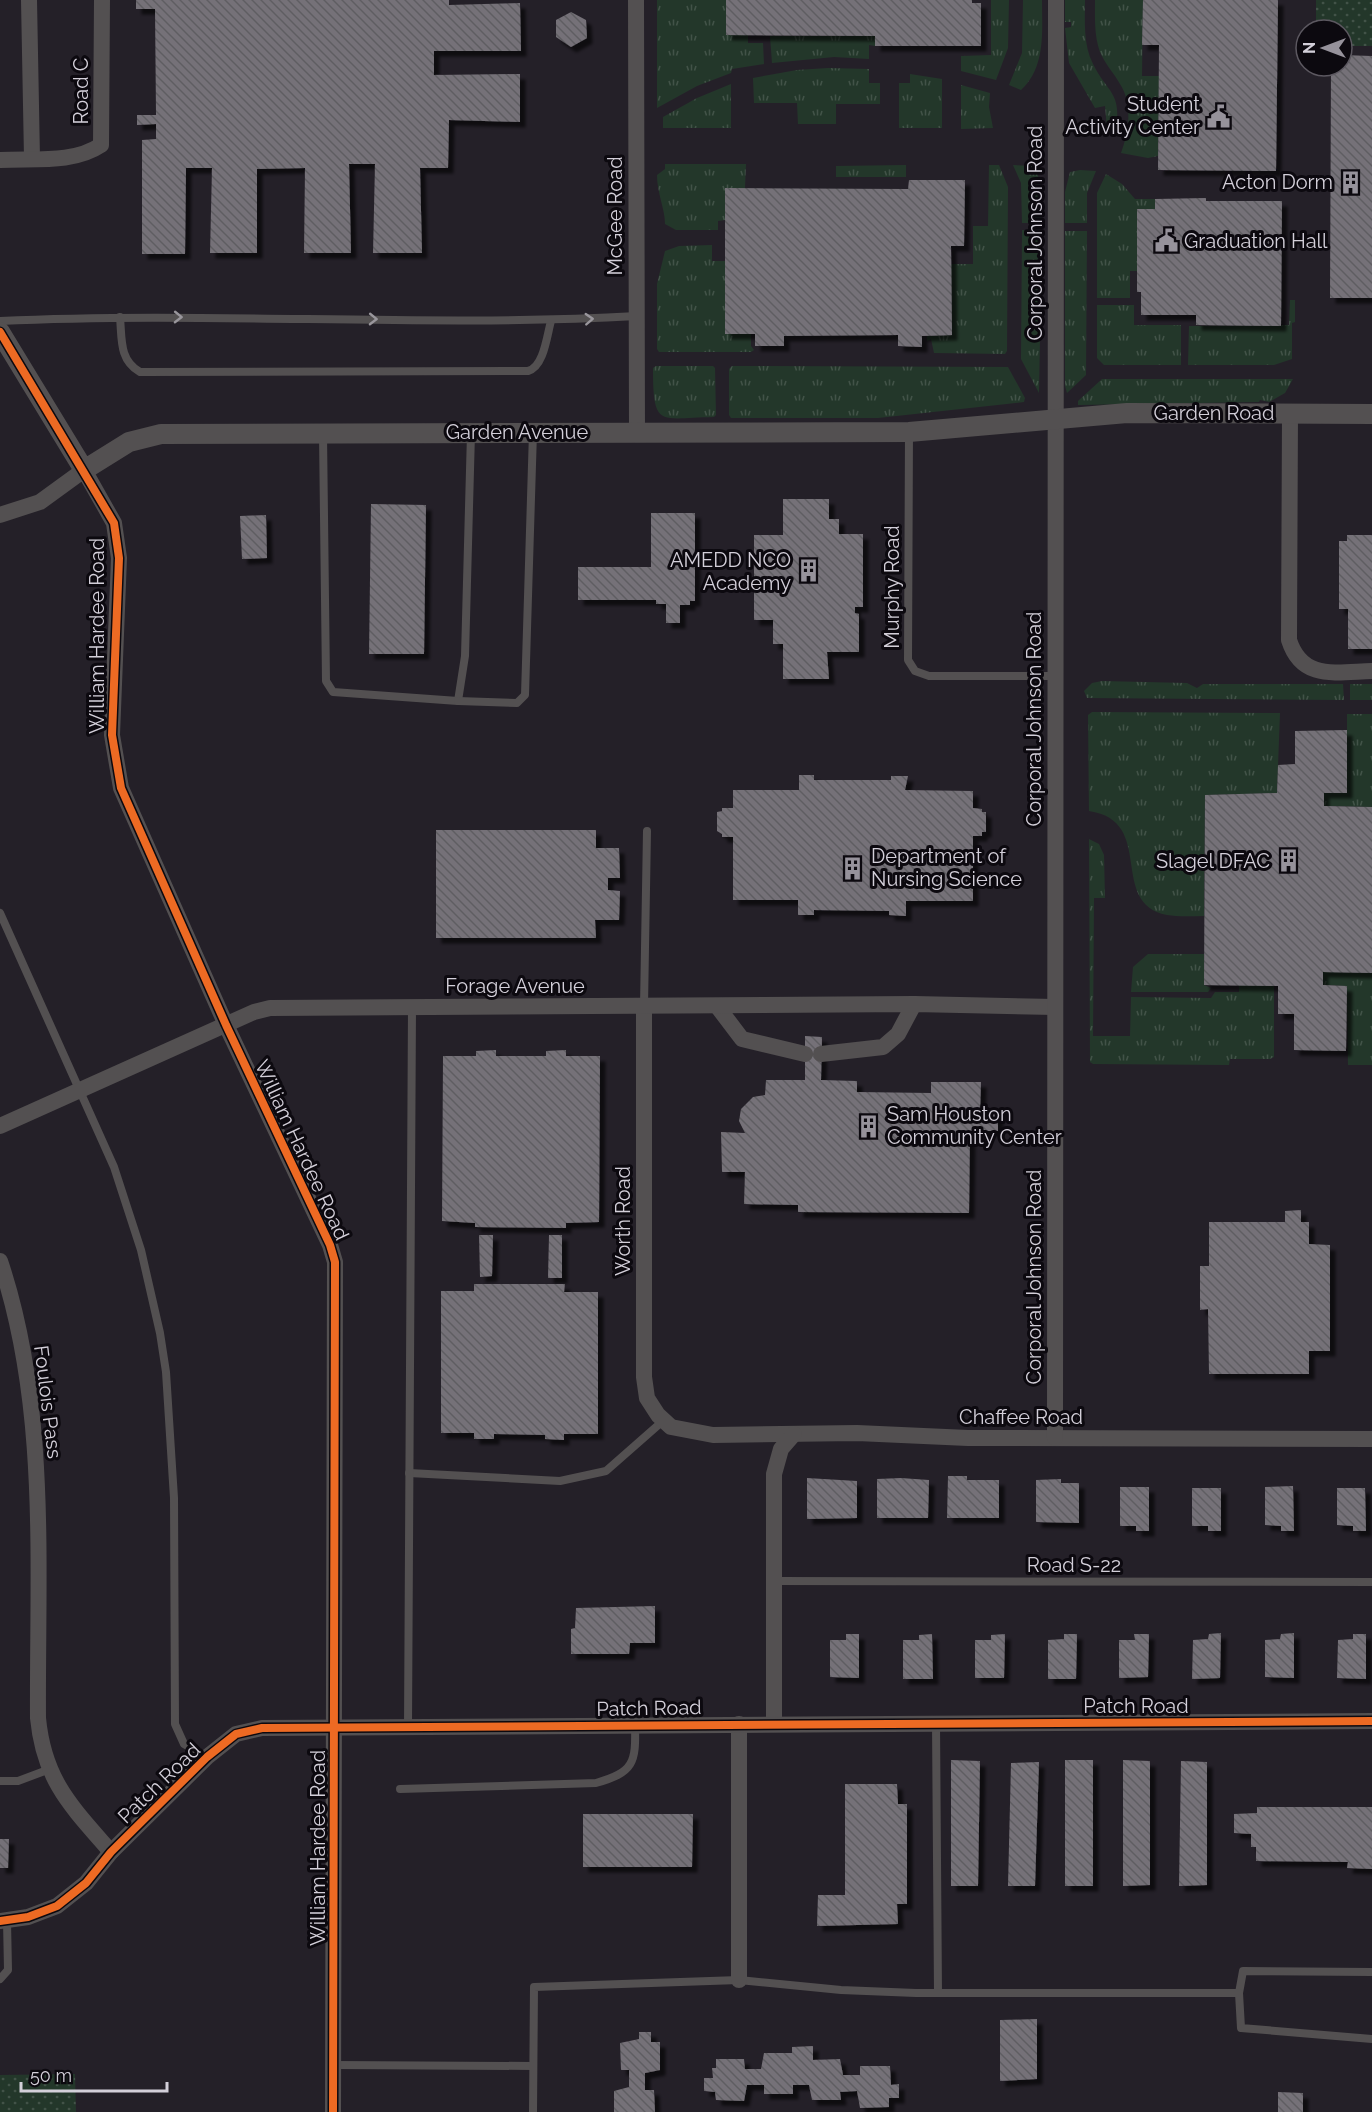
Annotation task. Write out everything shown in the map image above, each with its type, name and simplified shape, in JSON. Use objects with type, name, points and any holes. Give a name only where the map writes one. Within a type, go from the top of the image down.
[{"type":"street","points":[[0,160],[32,158],[30,0]]},
{"type":"street","name":"Road C","points":[[32,158],[87,155],[101,145],[102,0]]},
{"type":"street","name":"McGee Road","points":[[636,0],[637,432]]},
{"type":"street","name":"Corporal Johnson Road","points":[[1055,1438],[1056,0]]},
{"type":"street","name":"William Hardee Road","points":[[0,332],[114,523],[119,558],[112,735],[121,788],[226,1025],[330,1245],[335,1262],[336,1728],[333,2112]]},
{"type":"street","points":[[1290,412],[1289,639],[1292,650],[1300,663],[1310,669],[1325,672],[1372,672]]},
{"type":"street","name":"Garden Road","points":[[1056,420],[1127,413],[1372,414]]},
{"type":"street","name":"Garden Avenue","points":[[0,515],[40,502],[129,441],[161,434],[909,432],[1056,420]]},
{"type":"street","points":[[717,1006],[742,1039],[813,1054],[883,1047],[898,1034],[914,1004]]},
{"type":"street","name":"Forage Avenue","points":[[0,1126],[254,1012],[270,1008],[914,1004],[1055,1007]]},
{"type":"street","name":"Worth Road","points":[[644,1006],[644,1377],[647,1398],[668,1423]]},
{"type":"street","name":"Foulois Pass","points":[[0,1261],[8,1284],[26,1372],[33,1425],[36,1475],[38,1718],[41,1748],[66,1800],[111,1852]]},
{"type":"street","name":"Chaffee Road","points":[[668,1423],[713,1435],[1372,1438]]},
{"type":"street","points":[[774,1723],[774,1474],[781,1449],[794,1434]]},
{"type":"street","name":"Patch Road","points":[[4,1921],[28,1917],[57,1906],[86,1882],[111,1852],[207,1757],[236,1734],[262,1728],[1372,1721]]},
{"type":"street","points":[[739,1724],[739,1980]]},
{"type":"lane","points":[[0,321],[120,317],[551,321],[637,316]]},
{"type":"lane","points":[[120,317],[123,355],[129,366],[140,372],[528,371],[534,369],[539,363],[551,321]]},
{"type":"lane","points":[[323,433],[326,681],[333,692],[517,703],[525,695],[533,432]]},
{"type":"lane","name":"Murphy Road","points":[[909,432],[908,660],[911,666],[915,671],[929,675],[1055,676]]},
{"type":"lane","points":[[458,701],[465,656],[471,433]]},
{"type":"lane","points":[[644,1006],[647,831]]},
{"type":"lane","points":[[0,913],[80,1091],[127,1204],[160,1333],[166,1372],[174,1498],[175,1724],[184,1744],[207,1757]]},
{"type":"lane","points":[[408,1727],[412,1007]]},
{"type":"lane","points":[[409,1473],[560,1481],[606,1471],[668,1423]]},
{"type":"lane","name":"Road S-22","points":[[775,1581],[1372,1582]]},
{"type":"lane","points":[[936,1723],[938,1993]]},
{"type":"lane","points":[[399,1789],[596,1783],[617,1777],[630,1767],[636,1755],[635,1725]]},
{"type":"lane","points":[[0,1781],[18,1781],[50,1769]]},
{"type":"lane","points":[[0,1979],[8,1970],[4,1921]]},
{"type":"lane","points":[[1372,1972],[1243,1971],[1239,1993],[1241,2028],[1372,2039]]},
{"type":"lane","points":[[533,2112],[534,1987],[739,1980],[841,1990],[938,1993],[1239,1993]]},
{"type":"lane","points":[[334,2065],[533,2066]]},
{"type":"green space","points":[[657,0],[726,0],[726,35],[748,35],[748,43],[763,43],[764,64],[732,69],[731,73],[697,86],[657,108]]},
{"type":"green space","points":[[991,0],[1009,0],[1008,48],[996,80],[961,71],[961,56],[991,55]]},
{"type":"green space","points":[[1023,0],[1042,0],[1042,24],[1039,60],[1029,81],[1021,90],[1009,85],[1022,53]]},
{"type":"green space","points":[[1065,0],[1085,0],[1085,33],[1088,49],[1098,74],[1115,100],[1116,131],[1107,129],[1105,106],[1095,108],[1069,63],[1065,28],[1071,27],[1071,22],[1065,22]]},
{"type":"green space","points":[[1095,0],[1143,0],[1142,76],[1159,76],[1158,156],[1148,158],[1121,153],[1128,127],[1127,100],[1120,84],[1104,61],[1098,46]]},
{"type":"green space","points":[[1316,0],[1372,0],[1372,46],[1354,46],[1354,18],[1316,18]]},
{"type":"green space","points":[[770,36],[875,36],[875,46],[869,45],[869,59],[834,57],[772,63]]},
{"type":"green space","points":[[869,69],[869,83],[880,83],[880,104],[836,104],[836,124],[798,124],[797,103],[754,103],[753,78],[797,70]]},
{"type":"green space","points":[[910,74],[942,79],[942,128],[899,128],[899,83],[910,83]]},
{"type":"green space","points":[[731,84],[731,128],[663,128],[663,117],[697,98]]},
{"type":"green space","points":[[961,85],[990,93],[989,107],[993,128],[961,129]]},
{"type":"green space","points":[[665,164],[746,164],[745,188],[725,220],[718,221],[718,230],[676,230],[665,224],[657,175],[665,169]]},
{"type":"green space","points":[[906,165],[906,177],[836,177],[836,166]]},
{"type":"green space","points":[[989,165],[999,165],[1008,187],[1007,351],[1005,354],[934,353],[931,339],[927,341],[927,336],[952,335],[951,264],[973,264],[973,226],[988,226]]},
{"type":"green space","points":[[1013,165],[1034,166],[1042,201],[1042,223],[1022,223],[1021,183]]},
{"type":"green space","points":[[1096,171],[1087,193],[1087,223],[1065,223],[1065,192],[1070,172]]},
{"type":"green space","points":[[1106,174],[1122,184],[1135,199],[1155,199],[1155,209],[1137,210],[1137,271],[1130,271],[1130,298],[1097,298],[1097,193]]},
{"type":"green space","points":[[1022,230],[1042,231],[1039,393],[1021,359]]},
{"type":"green space","points":[[1065,231],[1087,231],[1086,375],[1067,393],[1065,386]]},
{"type":"green space","points":[[712,245],[712,261],[725,261],[725,334],[751,334],[751,346],[754,350],[751,352],[659,352],[657,349],[657,284],[665,251],[679,246]]},
{"type":"green space","points":[[1290,300],[1295,300],[1295,322],[1292,323],[1292,359],[1274,365],[1188,365],[1189,326],[1289,325]]},
{"type":"green space","points":[[1097,305],[1134,305],[1134,325],[1181,325],[1181,365],[1104,365],[1097,358]]},
{"type":"green space","points":[[656,366],[713,366],[715,368],[716,415],[714,417],[681,418],[663,416],[658,411],[653,388],[653,368]]},
{"type":"green space","points":[[732,366],[1008,367],[1025,398],[1024,402],[878,418],[731,418],[729,415],[729,369]]},
{"type":"green space","points":[[1102,379],[1293,379],[1285,393],[1269,402],[1260,400],[1259,402],[1078,405],[1078,401]]},
{"type":"green space","points":[[1102,681],[1187,683],[1197,688],[1203,684],[1343,684],[1344,700],[1087,698],[1084,691],[1092,683]]},
{"type":"green space","points":[[1350,684],[1372,684],[1372,700],[1350,700]]},
{"type":"green space","points":[[1092,712],[1280,713],[1277,793],[1205,795],[1204,916],[1167,915],[1149,907],[1139,895],[1128,845],[1121,830],[1109,818],[1089,811],[1088,715]]},
{"type":"green space","points":[[1347,714],[1372,714],[1372,807],[1324,806],[1324,793],[1347,793]]},
{"type":"green space","points":[[1089,839],[1099,844],[1104,855],[1105,898],[1094,898],[1093,1036],[1130,1036],[1131,997],[1211,998],[1215,992],[1239,992],[1239,984],[1274,986],[1274,1057],[1270,1059],[1230,1059],[1229,1065],[1093,1064],[1090,1062]]},
{"type":"green space","points":[[1148,954],[1204,954],[1204,985],[1211,988],[1208,992],[1131,992],[1133,967]]},
{"type":"green space","points":[[1323,972],[1372,973],[1372,1065],[1348,1065],[1347,986],[1323,985]]},
{"type":"green space","points":[[75,2074],[76,2112],[0,2112],[0,2075]]},
{"type":"building","points":[[136,0],[449,0],[449,5],[520,3],[521,51],[434,51],[434,75],[520,74],[520,122],[449,120],[448,168],[420,168],[422,253],[373,253],[375,164],[349,164],[351,253],[304,253],[305,168],[257,169],[257,253],[210,253],[212,168],[186,168],[185,254],[142,254],[142,140],[156,139],[156,124],[137,125],[137,115],[156,115],[155,9],[136,9]]},
{"type":"building","points":[[726,0],[972,0],[972,3],[981,3],[981,46],[875,46],[875,36],[726,35]]},
{"type":"building","name":"Student Activity Center","points":[[1143,0],[1278,0],[1276,171],[1158,170],[1159,45],[1142,45]]},
{"type":"building","points":[[571,12],[586,20],[587,38],[571,47],[556,37],[556,20]]},
{"type":"building","name":"Acton Dorm","points":[[1354,55],[1372,56],[1372,298],[1330,298],[1331,78],[1354,78]]},
{"type":"building","points":[[909,180],[965,180],[964,246],[951,246],[952,335],[922,336],[922,347],[898,346],[898,335],[784,336],[784,346],[755,346],[755,334],[725,334],[725,188],[908,189]]},
{"type":"building","points":[[1206,198],[1206,201],[1282,201],[1281,326],[1196,325],[1196,315],[1141,315],[1141,292],[1137,292],[1137,209],[1155,209],[1155,199]]},
{"type":"building","name":"AMEDD NCO Academy","points":[[783,499],[829,499],[829,519],[839,519],[839,534],[863,534],[863,607],[855,607],[855,613],[859,614],[859,652],[827,652],[829,679],[783,679],[783,644],[773,644],[773,620],[754,620],[754,535],[783,535]]},
{"type":"building","points":[[371,504],[426,505],[424,654],[369,654]]},
{"type":"building","points":[[651,513],[695,513],[695,601],[690,601],[690,605],[680,605],[680,623],[666,623],[666,604],[656,604],[656,600],[578,600],[578,567],[651,567]]},
{"type":"building","points":[[266,515],[267,558],[242,559],[240,516]]},
{"type":"building","points":[[1347,535],[1372,535],[1372,649],[1348,649],[1348,609],[1339,609],[1339,541],[1347,541]]},
{"type":"building","name":"Slagel DFAC","points":[[1347,730],[1347,793],[1324,793],[1324,806],[1372,807],[1372,973],[1323,972],[1323,985],[1347,986],[1346,1051],[1294,1050],[1294,1014],[1278,1014],[1278,986],[1204,985],[1205,795],[1277,793],[1278,765],[1295,764],[1295,731]]},
{"type":"building","name":"Department of Nursing Science","points":[[799,775],[814,775],[814,780],[891,780],[891,776],[908,776],[905,790],[973,791],[973,808],[986,812],[986,832],[982,832],[982,836],[973,836],[973,901],[906,901],[906,916],[889,915],[889,911],[814,910],[814,915],[798,915],[798,900],[733,900],[733,837],[722,837],[722,834],[717,831],[717,812],[722,811],[722,808],[733,808],[733,790],[799,790]]},
{"type":"building","points":[[436,830],[596,830],[596,848],[619,848],[620,878],[608,878],[608,890],[620,891],[619,920],[595,920],[596,938],[436,938]]},
{"type":"building","name":"Sam Houston Community Center","points":[[805,1036],[822,1037],[821,1080],[857,1081],[857,1092],[931,1093],[931,1082],[981,1082],[980,1113],[998,1112],[998,1131],[970,1131],[969,1213],[798,1212],[798,1205],[744,1204],[745,1172],[722,1172],[721,1132],[745,1133],[739,1121],[741,1109],[753,1097],[765,1095],[766,1080],[805,1080]]},
{"type":"building","points":[[496,1050],[496,1056],[546,1056],[546,1051],[566,1050],[566,1056],[600,1056],[599,1222],[566,1223],[566,1228],[475,1227],[475,1223],[442,1221],[443,1056],[476,1056],[476,1051]]},
{"type":"building","points":[[1301,1210],[1301,1222],[1309,1222],[1309,1244],[1330,1245],[1330,1351],[1309,1351],[1309,1374],[1209,1374],[1208,1309],[1200,1310],[1200,1266],[1209,1266],[1209,1222],[1285,1222],[1285,1211]]},
{"type":"building","points":[[479,1235],[493,1235],[492,1276],[480,1277]]},
{"type":"building","points":[[549,1235],[562,1235],[562,1278],[548,1278]]},
{"type":"building","points":[[474,1284],[565,1284],[564,1292],[598,1292],[598,1434],[564,1434],[564,1440],[545,1439],[545,1435],[494,1434],[494,1439],[474,1439],[474,1433],[441,1433],[441,1291],[474,1291]]},
{"type":"building","points":[[948,1476],[967,1476],[967,1480],[999,1480],[999,1518],[947,1518]]},
{"type":"building","points":[[807,1478],[857,1481],[857,1518],[807,1519]]},
{"type":"building","points":[[877,1479],[929,1480],[928,1518],[877,1518]]},
{"type":"building","points":[[1061,1479],[1061,1483],[1079,1483],[1079,1523],[1036,1522],[1036,1480]]},
{"type":"building","points":[[1293,1486],[1294,1531],[1281,1531],[1281,1526],[1265,1525],[1265,1487]]},
{"type":"building","points":[[1120,1487],[1149,1487],[1149,1531],[1136,1531],[1136,1526],[1120,1526]]},
{"type":"building","points":[[1192,1488],[1221,1488],[1221,1531],[1208,1531],[1208,1526],[1192,1526]]},
{"type":"building","points":[[1337,1488],[1365,1488],[1366,1531],[1353,1531],[1353,1526],[1337,1525]]},
{"type":"building","points":[[655,1606],[655,1643],[630,1643],[629,1654],[571,1654],[571,1629],[575,1628],[576,1608]]},
{"type":"building","points":[[1221,1633],[1220,1678],[1192,1679],[1193,1640],[1208,1639],[1209,1634]]},
{"type":"building","points":[[1294,1633],[1294,1678],[1265,1677],[1265,1640],[1280,1639],[1281,1634]]},
{"type":"building","points":[[846,1634],[859,1634],[859,1678],[830,1677],[830,1640],[846,1640]]},
{"type":"building","points":[[932,1634],[933,1679],[903,1679],[903,1640],[919,1640],[919,1635]]},
{"type":"building","points":[[1005,1634],[1004,1678],[975,1678],[975,1640],[991,1640],[991,1635]]},
{"type":"building","points":[[1064,1634],[1077,1634],[1076,1679],[1048,1679],[1048,1640],[1064,1639]]},
{"type":"building","points":[[1134,1634],[1149,1634],[1148,1677],[1119,1678],[1119,1640],[1135,1640]]},
{"type":"building","points":[[1353,1634],[1366,1634],[1366,1679],[1337,1678],[1338,1640],[1353,1639]]},
{"type":"building","points":[[951,1760],[980,1761],[978,1886],[951,1886]]},
{"type":"building","points":[[1065,1760],[1093,1760],[1093,1886],[1065,1886]]},
{"type":"building","points":[[1123,1760],[1150,1761],[1150,1885],[1123,1886]]},
{"type":"building","points":[[1181,1761],[1207,1762],[1207,1885],[1179,1886]]},
{"type":"building","points":[[1039,1762],[1035,1886],[1008,1886],[1011,1763]]},
{"type":"building","points":[[845,1784],[897,1784],[898,1804],[907,1804],[907,1904],[897,1904],[898,1924],[817,1926],[818,1895],[845,1895]]},
{"type":"building","points":[[1257,1807],[1372,1807],[1372,1869],[1347,1868],[1348,1862],[1256,1861],[1256,1847],[1251,1847],[1251,1834],[1234,1833],[1234,1814],[1257,1813]]},
{"type":"building","points":[[583,1814],[693,1814],[692,1867],[583,1867]]},
{"type":"building","points":[[0,1839],[9,1839],[8,1868],[0,1868]]},
{"type":"building","points":[[1037,2019],[1037,2079],[1000,2081],[1000,2020]]},
{"type":"building","points":[[639,2032],[651,2032],[651,2042],[660,2042],[660,2070],[645,2073],[645,2090],[654,2090],[655,2112],[614,2112],[614,2091],[629,2087],[629,2070],[621,2070],[620,2043],[639,2039]]},
{"type":"building","points":[[813,2046],[813,2060],[840,2059],[843,2075],[860,2075],[860,2066],[890,2066],[891,2085],[899,2084],[899,2098],[889,2098],[889,2107],[860,2108],[857,2091],[840,2092],[841,2100],[812,2100],[809,2085],[793,2085],[793,2094],[764,2094],[764,2085],[747,2085],[744,2101],[716,2100],[715,2092],[704,2091],[704,2078],[713,2078],[712,2068],[716,2068],[716,2059],[744,2059],[745,2069],[761,2069],[764,2053],[792,2053],[792,2047]]},
{"type":"building","points":[[1278,2092],[1303,2093],[1303,2112],[1278,2112]]},
{"type":"cycle path","points":[[0,332],[114,523],[119,558],[112,735],[121,788],[226,1025],[330,1245],[335,1262],[333,2112]]},
{"type":"cycle path","points":[[0,1921],[28,1917],[57,1906],[86,1883],[111,1852],[207,1757],[236,1734],[262,1728],[1372,1721]]},
{"type":"place","name":"Student Activity Center","points":[[1218,116]]},
{"type":"place","name":"Acton Dorm","points":[[1351,182]]},
{"type":"place","name":"Graduation Hall","points":[[1166,241]]},
{"type":"place","name":"AMEDD NCO Academy","points":[[809,571]]},
{"type":"place","name":"Slagel DFAC","points":[[1288,861]]},
{"type":"place","name":"Department of Nursing Science","points":[[853,868]]},
{"type":"place","name":"Sam Houston Community Center","points":[[869,1126]]}]
